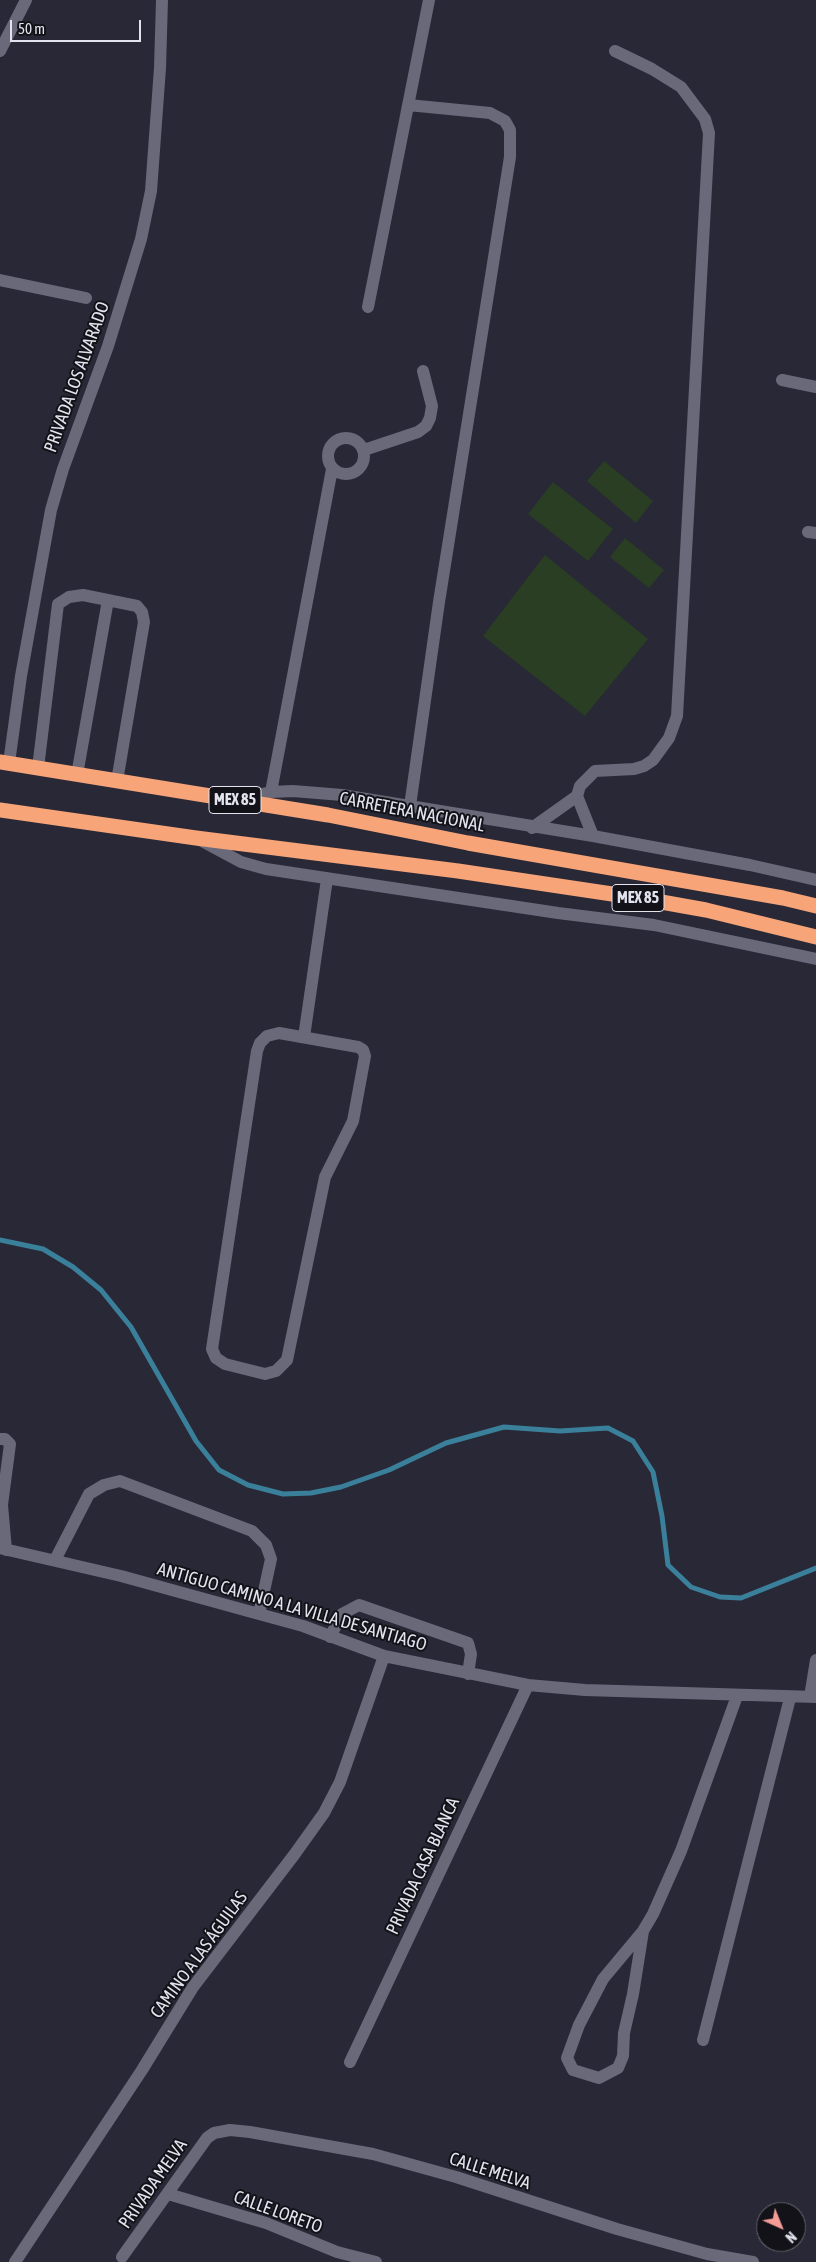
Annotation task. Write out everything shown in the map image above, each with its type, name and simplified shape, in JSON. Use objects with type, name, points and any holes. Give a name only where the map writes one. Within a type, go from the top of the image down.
[{"type":"highway","name":"CARRETERA NACIONAL","points":[[4,763],[328,815],[468,843],[783,898],[816,906]]},
{"type":"highway","name":"MEX 85","points":[[0,810],[196,838],[458,871],[706,910],[816,937]]},
{"type":"street","points":[[0,51],[26,0]]},
{"type":"street","name":"PRIVADA LOS ALVARADO","points":[[4,763],[51,510],[63,469],[108,346],[141,239],[151,191],[160,68],[162,0]]},
{"type":"street","points":[[368,307],[429,0]]},
{"type":"street","points":[[532,828],[577,796],[580,786],[595,771],[634,769],[644,766],[653,760],[669,738],[677,716],[709,133],[705,119],[681,87],[652,69],[615,50]]},
{"type":"street","points":[[408,105],[490,113],[505,121],[510,130],[510,157],[439,602],[410,806]]},
{"type":"street","points":[[0,280],[86,298]]},
{"type":"street","points":[[364,450],[418,432],[426,426],[430,418],[432,406],[423,372]]},
{"type":"street","points":[[782,380],[816,387]]},
{"type":"street","points":[[271,792],[332,469],[328,455],[334,442],[347,437],[360,444],[364,450],[363,464],[352,474],[345,475],[332,469]]},
{"type":"street","points":[[38,768],[58,604],[69,597],[83,595],[137,606],[142,612],[144,622],[117,781]]},
{"type":"street","points":[[78,775],[108,600]]},
{"type":"street","name":"MEX 85","points":[[235,800],[271,792],[293,791],[342,795],[532,828],[593,836],[750,865],[816,880]]},
{"type":"street","points":[[577,796],[593,836]]},
{"type":"street","name":"MEX 85","points":[[196,838],[241,862],[266,868],[326,879],[654,925],[816,959]]},
{"type":"street","points":[[304,1037],[326,879]]},
{"type":"street","points":[[278,1033],[304,1037],[358,1047],[363,1050],[365,1056],[353,1121],[325,1177],[287,1360],[276,1371],[265,1374],[225,1364],[216,1358],[212,1349],[260,1043],[267,1036],[278,1033]]},
{"type":"street","points":[[0,1439],[5,1438],[10,1444],[1,1504],[3,1549]]},
{"type":"street","points":[[55,1560],[89,1494],[104,1485],[120,1481],[252,1531],[266,1545],[271,1559],[259,1614]]},
{"type":"street","name":"ANTIGUO CAMINO A LA VILLA DE SANTIAGO","points":[[3,1549],[121,1576],[259,1614],[384,1656],[528,1685],[585,1690],[790,1698],[813,1697]]},
{"type":"street","points":[[330,1637],[342,1614],[359,1605],[468,1643],[471,1654],[468,1674]]},
{"type":"street","name":"CAMINO A LAS ÁGUILAS","points":[[15,2262],[137,2078],[194,1987],[294,1856],[324,1813],[340,1782],[384,1656]]},
{"type":"street","points":[[813,1697],[816,1660]]},
{"type":"street","name":"PRIVADA CASA BLANCA","points":[[350,2062],[528,1685]]},
{"type":"street","points":[[643,1931],[634,1994],[624,2033],[623,2056],[618,2068],[599,2078],[573,2070],[567,2058],[570,2046],[589,2004],[603,1979],[643,1931],[653,1914],[681,1850],[737,1696]]},
{"type":"street","points":[[703,2040],[790,1698]]},
{"type":"street","name":"CALLE MELVA","points":[[214,2133],[230,2130],[250,2132],[373,2154],[456,2177],[521,2200],[706,2258],[753,2262]]},
{"type":"street","name":"PRIVADA MELVA","points":[[122,2257],[198,2149],[214,2133]]},
{"type":"street","name":"CALLE LORETO","points":[[168,2194],[266,2223],[337,2252],[376,2262]]},
{"type":"green space","points":[[604,461],[653,501],[636,523],[587,481]]},
{"type":"green space","points":[[553,482],[613,529],[588,561],[528,514]]},
{"type":"green space","points":[[625,538],[664,570],[649,588],[610,557]]},
{"type":"green space","points":[[545,555],[648,639],[585,716],[483,636]]},
{"type":"waterway","points":[[0,1240],[43,1249],[73,1267],[101,1290],[131,1327],[196,1441],[219,1470],[248,1485],[283,1494],[311,1493],[341,1487],[389,1470],[446,1443],[504,1427],[560,1431],[608,1428],[633,1441],[653,1472],[662,1516],[668,1565],[691,1587],[720,1597],[741,1598],[816,1568]]}]
